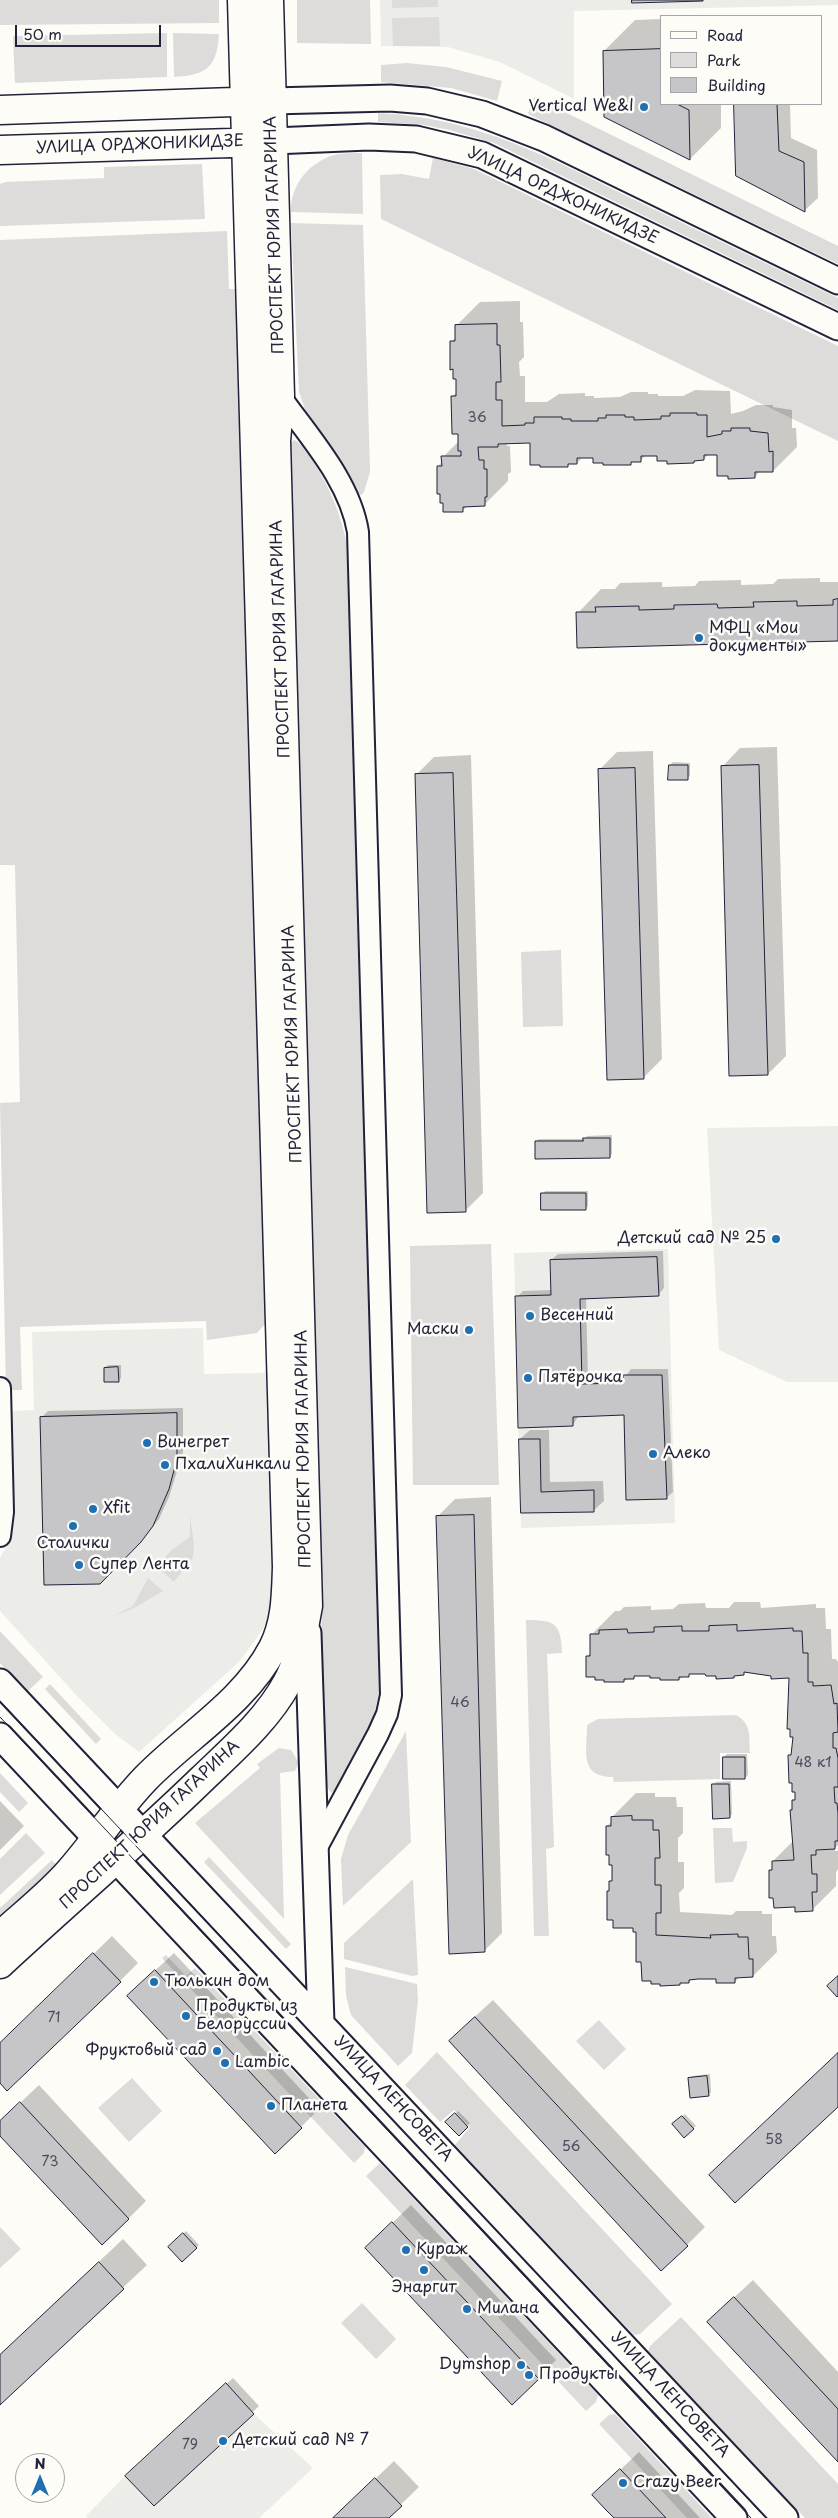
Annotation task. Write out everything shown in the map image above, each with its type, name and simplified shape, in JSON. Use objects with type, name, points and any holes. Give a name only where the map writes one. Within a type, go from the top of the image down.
[{"type":"main road","name":"ПРОСПЕКТ ЮРИЯ ГАГАРИНА","points":[[0,1936],[69,1873],[120,1807],[147,1778],[241,1691],[255,1675],[276,1642],[286,1607],[286,1548],[242,0]]},
{"type":"main road","name":"ПРОСПЕКТ ЮРИЯ ГАГАРИНА","points":[[0,1964],[145,1834],[242,1739],[278,1698],[295,1664],[308,1606],[276,441],[280,396],[269,0]]},
{"type":"main road","points":[[0,110],[272,100]]},
{"type":"main road","name":"УЛИЦА ОРДЖОНИКИДЗЕ","points":[[0,150],[273,141]]},
{"type":"street","points":[[272,100],[390,98],[427,101],[482,114],[544,138],[838,281]]},
{"type":"street","name":"УЛИЦА ОРДЖОНИКИДЗЕ","points":[[273,141],[369,136],[416,139],[482,155],[838,327]]},
{"type":"street","points":[[280,396],[338,481],[352,508],[358,532],[391,1695],[387,1714],[378,1734],[315,1851]]},
{"type":"street","points":[[0,1388],[3,1512],[0,1536]]},
{"type":"street","points":[[293,2048],[321,2023],[308,1606]]},
{"type":"street","name":"УЛИЦА ЛЕНСОВЕТА","points":[[0,1682],[120,1807],[785,2518]]},
{"type":"street","points":[[0,1736],[734,2518]]},
{"type":"shaded area","points":[[380,0],[838,0],[838,5],[574,11],[574,99],[500,62],[448,47],[381,46]]},
{"type":"shaded area","name":"Детский сад № 25","points":[[838,1126],[838,1382],[787,1382],[719,1350],[707,1128]]},
{"type":"shaded area","points":[[668,1249],[675,1523],[521,1528],[514,1253]]},
{"type":"shaded area","points":[[203,1328],[204,1374],[264,1373],[267,1368],[274,1581],[271,1611],[263,1629],[240,1661],[139,1752],[115,1734],[77,1696],[0,1611],[0,1558],[10,1540],[13,1526],[11,1411],[34,1410],[32,1332]]},
{"type":"shaded area","name":"Детский сад № 7","points":[[226,2383],[254,2414],[313,2468],[259,2518],[88,2518],[86,2516],[125,2476]]},
{"type":"green space","points":[[0,0],[219,0],[219,23],[0,25]]},
{"type":"green space","points":[[297,0],[370,0],[371,44],[297,43]]},
{"type":"green space","points":[[392,0],[438,0],[438,7],[392,8]]},
{"type":"green space","points":[[439,17],[440,46],[393,46],[392,18]]},
{"type":"green space","points":[[167,33],[167,77],[15,83],[13,36]]},
{"type":"green space","points":[[173,33],[219,34],[216,55],[208,68],[194,74],[174,77]]},
{"type":"green space","points":[[407,63],[446,67],[502,81],[497,101],[451,88],[381,82],[381,65]]},
{"type":"green space","points":[[534,97],[838,246],[838,264],[528,114]]},
{"type":"green space","points":[[378,113],[415,116],[449,123],[481,132],[543,156],[838,298],[838,310],[494,143],[424,125],[378,122]]},
{"type":"green space","points":[[362,153],[363,214],[291,212],[294,192],[298,183],[311,168],[328,157],[338,154]]},
{"type":"green space","points":[[433,158],[474,169],[838,346],[838,441],[381,219],[380,175],[402,174],[429,179]]},
{"type":"green space","points":[[202,164],[205,219],[0,226],[0,184],[6,182],[104,178],[104,167]]},
{"type":"green space","points":[[291,223],[363,225],[370,472],[364,492],[361,495],[357,495],[305,409],[299,392]]},
{"type":"green space","points":[[227,231],[229,289],[237,289],[266,1323],[257,1333],[207,1340],[206,1321],[20,1327],[22,1390],[6,1390],[0,1103],[20,1102],[15,865],[0,865],[0,240]]},
{"type":"green space","points":[[294,440],[304,448],[325,481],[339,514],[348,549],[379,1692],[373,1720],[337,1789],[331,1793],[326,1785],[288,446]]},
{"type":"green space","points":[[561,950],[563,1026],[523,1027],[521,952]]},
{"type":"green space","points":[[491,1244],[499,1485],[413,1485],[410,1246]]},
{"type":"green space","points":[[190,1515],[194,1545],[193,1557],[174,1582],[156,1566],[173,1549],[190,1537]]},
{"type":"green space","points":[[148,1578],[163,1591],[134,1608],[113,1616],[133,1606]]},
{"type":"green space","points":[[526,1620],[544,1621],[554,1625],[560,1635],[562,1653],[547,1654],[554,1847],[546,1849],[549,1936],[534,1936]]},
{"type":"green space","points":[[0,1631],[43,1677],[27,1692],[0,1663]]},
{"type":"green space","points":[[50,1684],[101,1739],[96,1744],[45,1689]]},
{"type":"green space","points":[[736,1715],[745,1722],[749,1731],[750,1753],[720,1753],[720,1779],[614,1782],[613,1777],[595,1773],[587,1761],[587,1725],[598,1719]]},
{"type":"green space","points":[[406,1731],[411,1842],[343,1906],[341,1859],[348,1835]]},
{"type":"green space","points":[[279,1748],[291,1750],[299,1763],[295,1771],[280,1773],[284,1919],[195,1823],[260,1768],[257,1764]]},
{"type":"green space","points":[[0,1773],[28,1803],[19,1812],[0,1792]]},
{"type":"green space","points":[[713,1828],[732,1828],[733,1842],[747,1841],[747,1848],[733,1882],[715,1883]]},
{"type":"green space","points":[[26,1833],[45,1853],[0,1895],[0,1859]]},
{"type":"green space","points":[[209,1857],[291,1944],[286,1949],[204,1862]]},
{"type":"green space","points":[[52,1860],[58,1867],[0,1922],[0,1908]]},
{"type":"green space","points":[[413,1879],[418,1975],[412,1976],[344,1959],[344,1943]]},
{"type":"green space","points":[[166,1955],[186,1976],[195,1968],[365,2147],[364,2153],[354,2163],[162,1958]]},
{"type":"green space","points":[[345,1967],[417,1984],[418,2000],[412,2053],[398,2066],[351,2015],[346,1996]]},
{"type":"green space","points":[[599,2020],[626,2049],[604,2070],[576,2041]]},
{"type":"green space","points":[[437,2052],[672,2304],[640,2334],[634,2335],[455,2145],[470,2127],[454,2110],[440,2122],[405,2085]]},
{"type":"green space","points":[[132,2078],[162,2111],[129,2142],[98,2108]]},
{"type":"green space","points":[[380,2163],[598,2395],[596,2402],[586,2411],[366,2176]]},
{"type":"green space","points":[[0,2227],[21,2249],[0,2268]]},
{"type":"green space","points":[[362,2303],[396,2339],[376,2359],[341,2323]]},
{"type":"green space","points":[[681,2317],[838,2484],[838,2518],[805,2518],[648,2351],[650,2346]]},
{"type":"green space","points":[[615,2414],[712,2518],[687,2518],[599,2424],[609,2415]]},
{"type":"building","points":[[632,0],[703,0],[703,1],[632,3]]},
{"type":"building","name":"Vertical We&I","points":[[660,49],[660,105],[679,105],[689,110],[690,160],[604,117],[603,51]]},
{"type":"building","points":[[734,105],[777,105],[779,151],[804,162],[805,212],[736,176]]},
{"type":"building","points":[[497,324],[497,345],[500,345],[501,382],[496,382],[496,400],[502,400],[502,426],[534,423],[534,417],[562,417],[562,419],[571,419],[571,421],[598,421],[598,418],[606,418],[606,415],[625,415],[625,417],[634,417],[634,420],[661,419],[661,416],[670,416],[670,413],[697,413],[697,415],[707,415],[707,437],[722,434],[722,431],[731,431],[731,428],[750,428],[750,431],[768,433],[769,452],[773,451],[773,472],[755,472],[755,478],[728,479],[728,476],[717,476],[717,455],[704,455],[704,460],[694,461],[694,463],[667,464],[667,461],[657,461],[657,456],[641,456],[641,462],[631,462],[631,465],[603,465],[603,463],[593,463],[593,458],[577,458],[577,464],[568,464],[568,467],[540,467],[540,465],[530,465],[530,443],[498,444],[498,447],[478,447],[479,460],[484,460],[484,469],[487,469],[487,497],[485,497],[485,506],[463,507],[463,512],[443,512],[440,494],[437,494],[437,466],[442,466],[441,456],[461,456],[461,451],[458,451],[458,434],[452,434],[451,396],[456,396],[456,379],[453,379],[453,369],[450,370],[450,341],[455,341],[455,325]]},
{"type":"building","points":[[838,599],[838,641],[577,648],[576,612],[596,612],[595,607],[639,606],[639,610],[674,609],[674,605],[717,604],[718,608],[754,607],[753,602],[797,601],[797,606],[833,605],[833,600]]},
{"type":"building","points":[[669,765],[688,765],[688,780],[668,780]]},
{"type":"building","points":[[759,765],[768,1075],[729,1076],[721,766]]},
{"type":"building","points":[[635,768],[644,1079],[607,1080],[598,769]]},
{"type":"building","points":[[453,773],[466,1212],[427,1213],[415,774]]},
{"type":"building","points":[[583,1138],[610,1138],[610,1158],[535,1159],[535,1141],[583,1141]]},
{"type":"building","points":[[541,1193],[586,1193],[586,1210],[541,1210]]},
{"type":"building","points":[[657,1257],[659,1296],[580,1299],[582,1384],[623,1383],[623,1375],[662,1375],[667,1499],[626,1500],[624,1415],[573,1417],[573,1426],[518,1428],[515,1296],[551,1295],[550,1260]]},
{"type":"building","points":[[118,1367],[119,1382],[104,1382],[104,1368]]},
{"type":"building","points":[[177,1413],[177,1459],[169,1489],[153,1526],[141,1542],[100,1584],[44,1585],[40,1417]]},
{"type":"building","points":[[519,1439],[540,1439],[541,1492],[594,1490],[594,1512],[521,1513]]},
{"type":"building","points":[[474,1515],[485,1952],[449,1954],[436,1516]]},
{"type":"building","points":[[737,1625],[737,1631],[793,1628],[793,1631],[802,1631],[803,1653],[808,1653],[808,1682],[813,1682],[813,1686],[831,1685],[834,1704],[837,1703],[838,1732],[833,1733],[833,1748],[836,1748],[838,1758],[838,1787],[834,1787],[838,1813],[838,1841],[835,1841],[835,1849],[816,1850],[816,1855],[811,1855],[812,1874],[817,1874],[817,1892],[812,1892],[813,1911],[795,1912],[795,1907],[774,1908],[773,1898],[769,1898],[769,1870],[772,1870],[772,1861],[794,1860],[790,1810],[792,1810],[792,1800],[795,1800],[795,1792],[792,1792],[792,1783],[789,1783],[788,1755],[791,1755],[793,1737],[790,1737],[790,1729],[787,1729],[789,1678],[771,1679],[771,1676],[744,1672],[744,1675],[734,1676],[734,1678],[716,1679],[716,1676],[706,1676],[705,1674],[689,1674],[689,1677],[679,1677],[679,1680],[660,1680],[660,1678],[650,1678],[650,1676],[634,1676],[634,1679],[624,1679],[624,1682],[604,1682],[604,1680],[595,1680],[595,1677],[586,1677],[586,1656],[590,1656],[590,1634],[599,1634],[599,1630],[627,1629],[628,1633],[654,1632],[654,1627],[682,1626],[682,1631],[709,1631],[709,1626]]},
{"type":"building","points":[[723,1757],[745,1757],[745,1779],[723,1779]]},
{"type":"building","points":[[712,1784],[729,1784],[730,1818],[713,1819]]},
{"type":"building","points":[[632,1816],[632,1820],[653,1820],[653,1830],[659,1830],[660,1858],[655,1858],[655,1885],[661,1885],[661,1913],[656,1913],[656,1935],[711,1938],[710,1935],[738,1934],[738,1937],[748,1937],[749,1959],[753,1959],[753,1977],[735,1978],[735,1983],[716,1983],[716,1979],[698,1979],[689,1980],[689,1983],[680,1983],[680,1985],[660,1986],[660,1984],[651,1984],[651,1981],[642,1981],[641,1962],[636,1962],[636,1932],[633,1932],[633,1928],[613,1928],[613,1920],[607,1920],[607,1891],[609,1891],[609,1881],[612,1881],[612,1865],[609,1865],[609,1855],[606,1855],[606,1826],[611,1826],[611,1817]]},
{"type":"building","points":[[93,1953],[121,1982],[7,2091],[0,2083],[0,2043]]},
{"type":"building","points":[[155,1970],[302,2128],[275,2154],[127,1996]]},
{"type":"building","points":[[838,1976],[838,1996],[837,1997],[827,1986]]},
{"type":"building","points":[[475,2017],[688,2246],[661,2271],[449,2041]]},
{"type":"building","points":[[838,2053],[838,2107],[735,2203],[709,2175]]},
{"type":"building","points":[[707,2076],[709,2096],[690,2098],[688,2078]]},
{"type":"building","points":[[20,2102],[129,2219],[102,2245],[0,2136],[0,2121]]},
{"type":"building","points":[[455,2113],[468,2127],[459,2136],[445,2122]]},
{"type":"building","points":[[682,2116],[694,2129],[684,2138],[672,2124]]},
{"type":"building","points":[[392,2222],[539,2379],[512,2405],[365,2248]]},
{"type":"building","points":[[183,2233],[197,2248],[182,2262],[168,2247]]},
{"type":"building","points":[[99,2262],[124,2289],[0,2405],[0,2355]]},
{"type":"building","points":[[734,2297],[838,2409],[838,2462],[707,2322]]},
{"type":"building","points":[[226,2383],[254,2414],[154,2506],[125,2476]]},
{"type":"building","points":[[620,2469],[666,2518],[614,2518],[606,2510],[592,2495]]},
{"type":"building","points":[[375,2478],[402,2506],[389,2518],[333,2518]]},
{"type":"tram line","points":[[0,1701],[766,2518]]},
{"type":"tram line","points":[[0,1717],[751,2518]]},
{"type":"place","name":"Vertical We&I","points":[[644,107]]},
{"type":"place","name":"МФЦ «Мои документы»","points":[[699,638]]},
{"type":"place","name":"Детский сад № 25","points":[[776,1239]]},
{"type":"place","name":"Весенний","points":[[530,1316]]},
{"type":"place","name":"Маски","points":[[469,1330]]},
{"type":"place","name":"Пятёрочка","points":[[528,1378]]},
{"type":"place","name":"Винегрет","points":[[147,1443]]},
{"type":"place","name":"Алеко","points":[[653,1454]]},
{"type":"place","name":"ПхалиХинкали","points":[[165,1465]]},
{"type":"place","name":"Xfit","points":[[93,1509]]},
{"type":"place","name":"Столички","points":[[73,1526]]},
{"type":"place","name":"Супер Лента","points":[[79,1565]]},
{"type":"place","name":"Тюлькин дом","points":[[154,1982]]},
{"type":"place","name":"Продукты из Белоруссии","points":[[186,2016]]},
{"type":"place","name":"Фруктовый сад","points":[[217,2051]]},
{"type":"place","name":"Lambic","points":[[225,2063]]},
{"type":"place","name":"Планета","points":[[271,2106]]},
{"type":"place","name":"Кураж","points":[[406,2250]]},
{"type":"place","name":"Энаргит","points":[[424,2270]]},
{"type":"place","name":"Милана","points":[[467,2309]]},
{"type":"place","name":"Dymshop","points":[[521,2365]]},
{"type":"place","name":"Продукты","points":[[529,2375]]},
{"type":"place","name":"Детский сад № 7","points":[[223,2441]]},
{"type":"place","name":"Crazy Beer","points":[[623,2483]]}]
